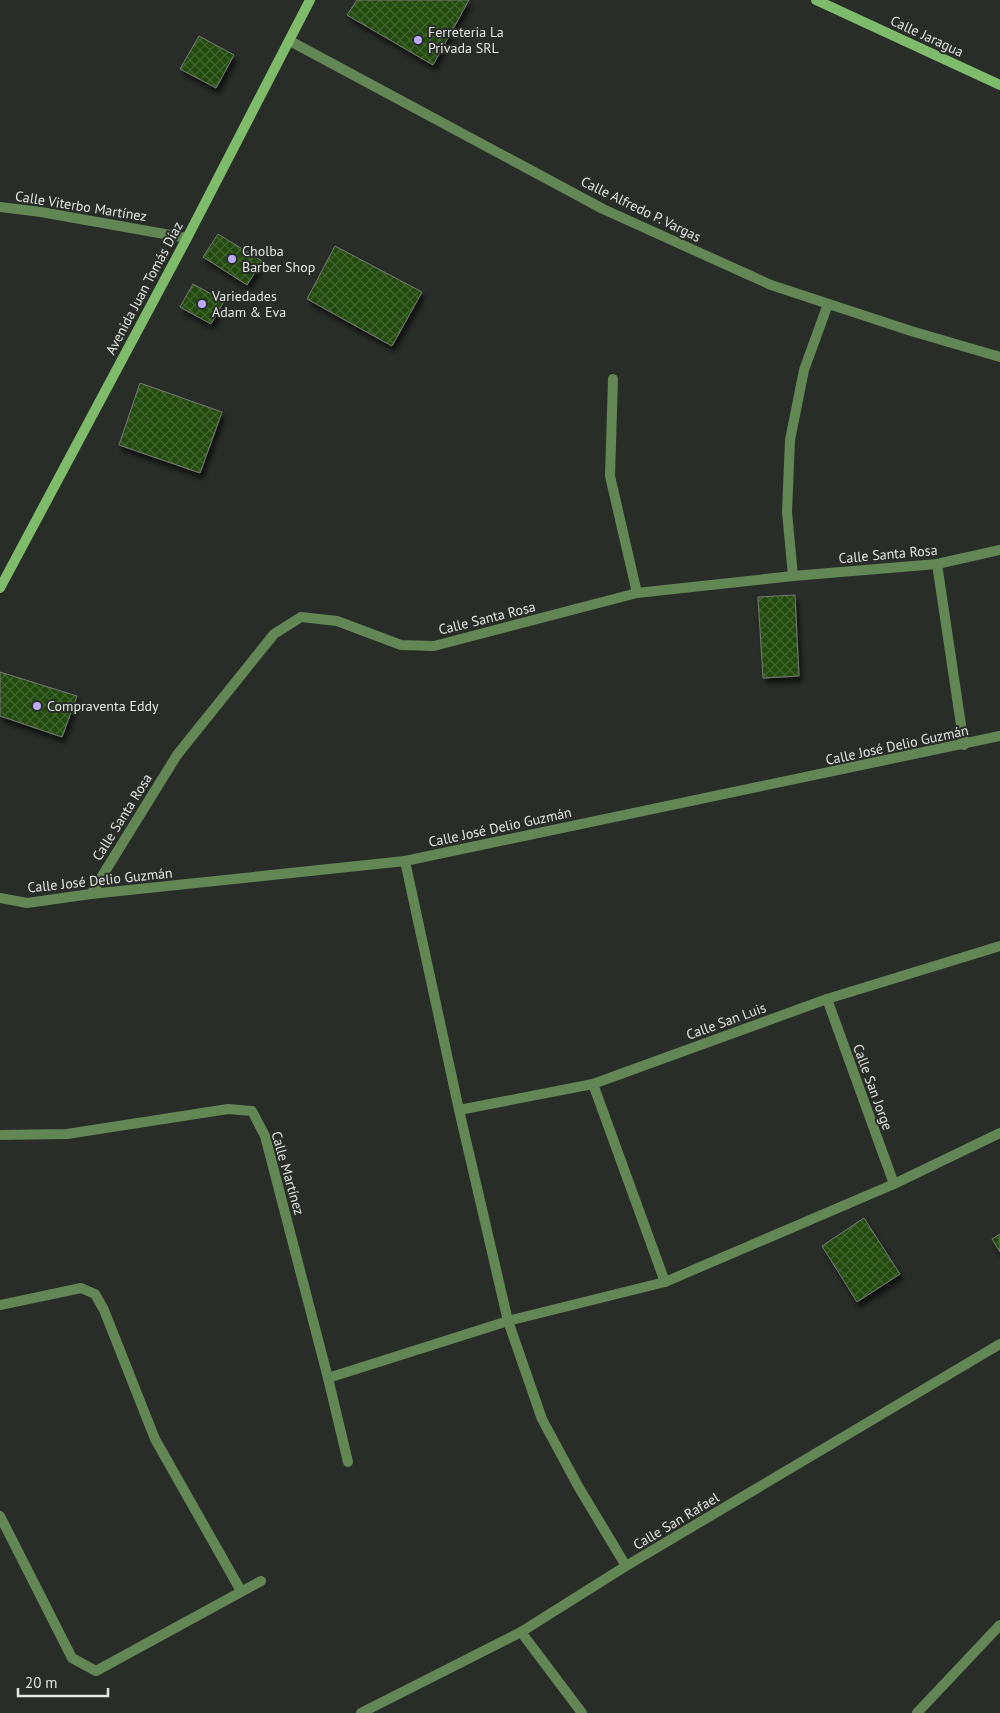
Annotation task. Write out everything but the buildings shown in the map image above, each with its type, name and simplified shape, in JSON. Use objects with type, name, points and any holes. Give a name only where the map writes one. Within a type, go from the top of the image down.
[{"type":"street","name":"Avenida Juan Tomás Díaz","points":[[0,588],[310,0]]},
{"type":"street","name":"Calle Jaragua","points":[[816,0],[999,82]]},
{"type":"street","name":"Calle Alfredo P. Vargas","points":[[290,41],[603,209],[770,285],[911,331],[1000,357]]},
{"type":"street","name":"Calle Viterbo Martínez","points":[[0,208],[41,212],[186,238]]},
{"type":"street","points":[[793,576],[787,512],[790,440],[804,370],[828,304]]},
{"type":"street","points":[[613,379],[610,476],[637,593]]},
{"type":"street","name":"Calle Santa Rosa","points":[[91,894],[177,755],[274,634],[301,617],[337,621],[401,645],[434,646],[637,593],[793,576],[937,564],[1000,550]]},
{"type":"street","points":[[937,564],[964,745]]},
{"type":"street","name":"Calle José Delio Guzmán","points":[[0,898],[27,903],[91,894],[405,861],[1000,736]]},
{"type":"street","points":[[405,861],[459,1110],[508,1321],[542,1419],[578,1486],[626,1566]]},
{"type":"street","name":"Calle San Luis","points":[[459,1110],[593,1084],[827,999],[1000,946]]},
{"type":"street","name":"Calle San Jorge","points":[[827,999],[894,1184]]},
{"type":"street","points":[[593,1084],[665,1282]]},
{"type":"street","name":"Calle Martínez","points":[[0,1135],[67,1134],[228,1109],[252,1111],[265,1136],[348,1462]]},
{"type":"street","points":[[328,1378],[508,1321],[665,1282],[894,1184],[1000,1133]]},
{"type":"street","points":[[0,1305],[81,1288],[95,1294],[104,1310],[155,1439],[241,1591]]},
{"type":"street","name":"Calle San Rafael","points":[[361,1713],[521,1632],[626,1566],[1000,1344]]},
{"type":"street","points":[[0,1516],[72,1658],[96,1671],[261,1580]]},
{"type":"street","points":[[917,1713],[1000,1625]]},
{"type":"street","points":[[521,1632],[582,1713]]},
{"type":"place","name":"Ferreteria La Privada SRL","points":[[418,40]]},
{"type":"place","name":"Cholba Barber Shop","points":[[232,259]]},
{"type":"place","name":"Variedades Adam & Eva","points":[[202,304]]},
{"type":"place","name":"Compraventa Eddy","points":[[37,706]]}]
